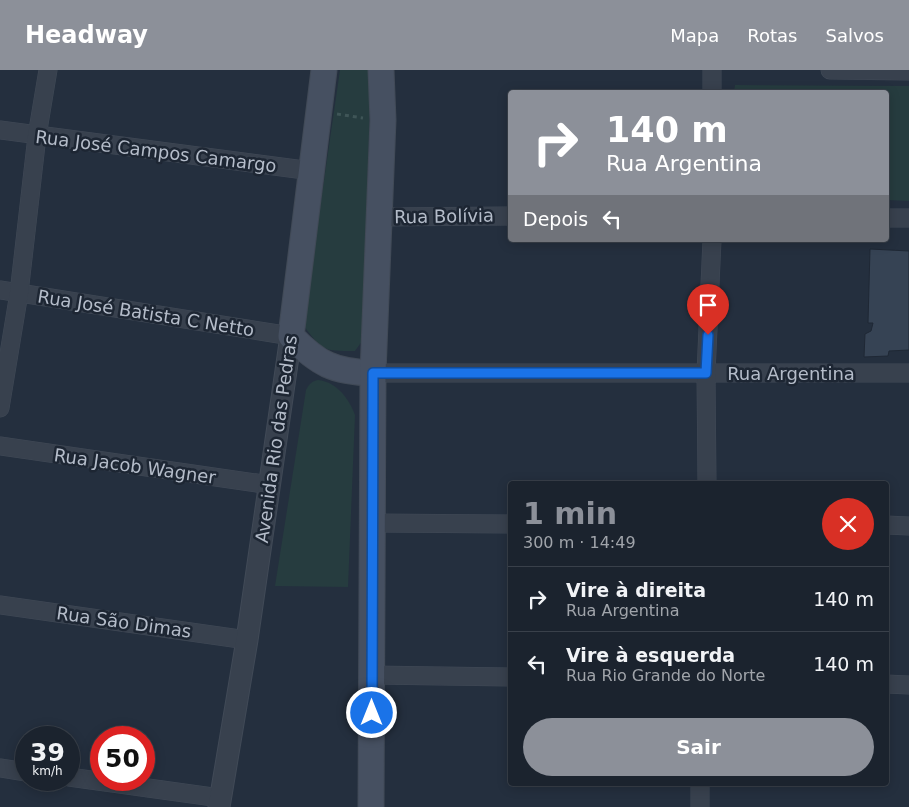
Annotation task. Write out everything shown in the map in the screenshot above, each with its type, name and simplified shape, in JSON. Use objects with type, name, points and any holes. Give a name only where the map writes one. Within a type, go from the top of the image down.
[{"type":"main road","name":"Avenida Rio das Pedras","points":[[291,336],[324,70]]},
{"type":"main road","points":[[371,807],[373,373],[383,120],[381,70]]},
{"type":"main road","points":[[291,336],[307,353],[327,366],[349,372],[373,373]]},
{"type":"street","points":[[0,408],[19,292],[37,136],[48,70]]},
{"type":"street","points":[[712,70],[712,90]]},
{"type":"street","points":[[830,70],[909,71]]},
{"type":"street","name":"Rua José Campos Camargo","points":[[0,130],[312,171]]},
{"type":"street","name":"Rua Bolívia","points":[[379,217],[508,216]]},
{"type":"street","points":[[889,218],[909,218]]},
{"type":"street","points":[[708,481],[706,373],[712,242]]},
{"type":"street","name":"Rua José Batista C Netto","points":[[0,290],[291,336]]},
{"type":"street","name":"Avenida Rio das Pedras","points":[[219,802],[247,640],[291,336]]},
{"type":"street","name":"Rua Argentina","points":[[373,373],[909,373]]},
{"type":"street","name":"Rua Jacob Wagner","points":[[0,446],[270,485]]},
{"type":"street","points":[[372,523],[508,524]]},
{"type":"street","points":[[889,526],[909,526]]},
{"type":"street","name":"Rua São Dimas","points":[[0,605],[247,640]]},
{"type":"street","points":[[372,675],[508,677]]},
{"type":"street","points":[[889,684],[909,685]]},
{"type":"street","points":[[0,768],[15,770]]},
{"type":"street","points":[[80,779],[219,802]]},
{"type":"street","points":[[700,786],[700,807]]},
{"type":"path","points":[[319,112],[383,120]]},
{"type":"green space","points":[[340,70],[370,70],[371,78],[362,341],[355,351],[336,351],[324,348],[303,325]]},
{"type":"green space","points":[[735,85],[909,86],[909,201],[889,200],[889,90],[734,90]]},
{"type":"green space","points":[[318,380],[331,384],[341,392],[346,397],[355,415],[348,587],[275,586],[306,390],[311,383]]},
{"type":"building","points":[[870,249],[909,251],[909,350],[889,351],[888,356],[864,357],[865,334],[871,331],[873,323],[868,323]]},
{"type":"route","points":[[372,713],[373,373],[706,373],[708,335]]}]
